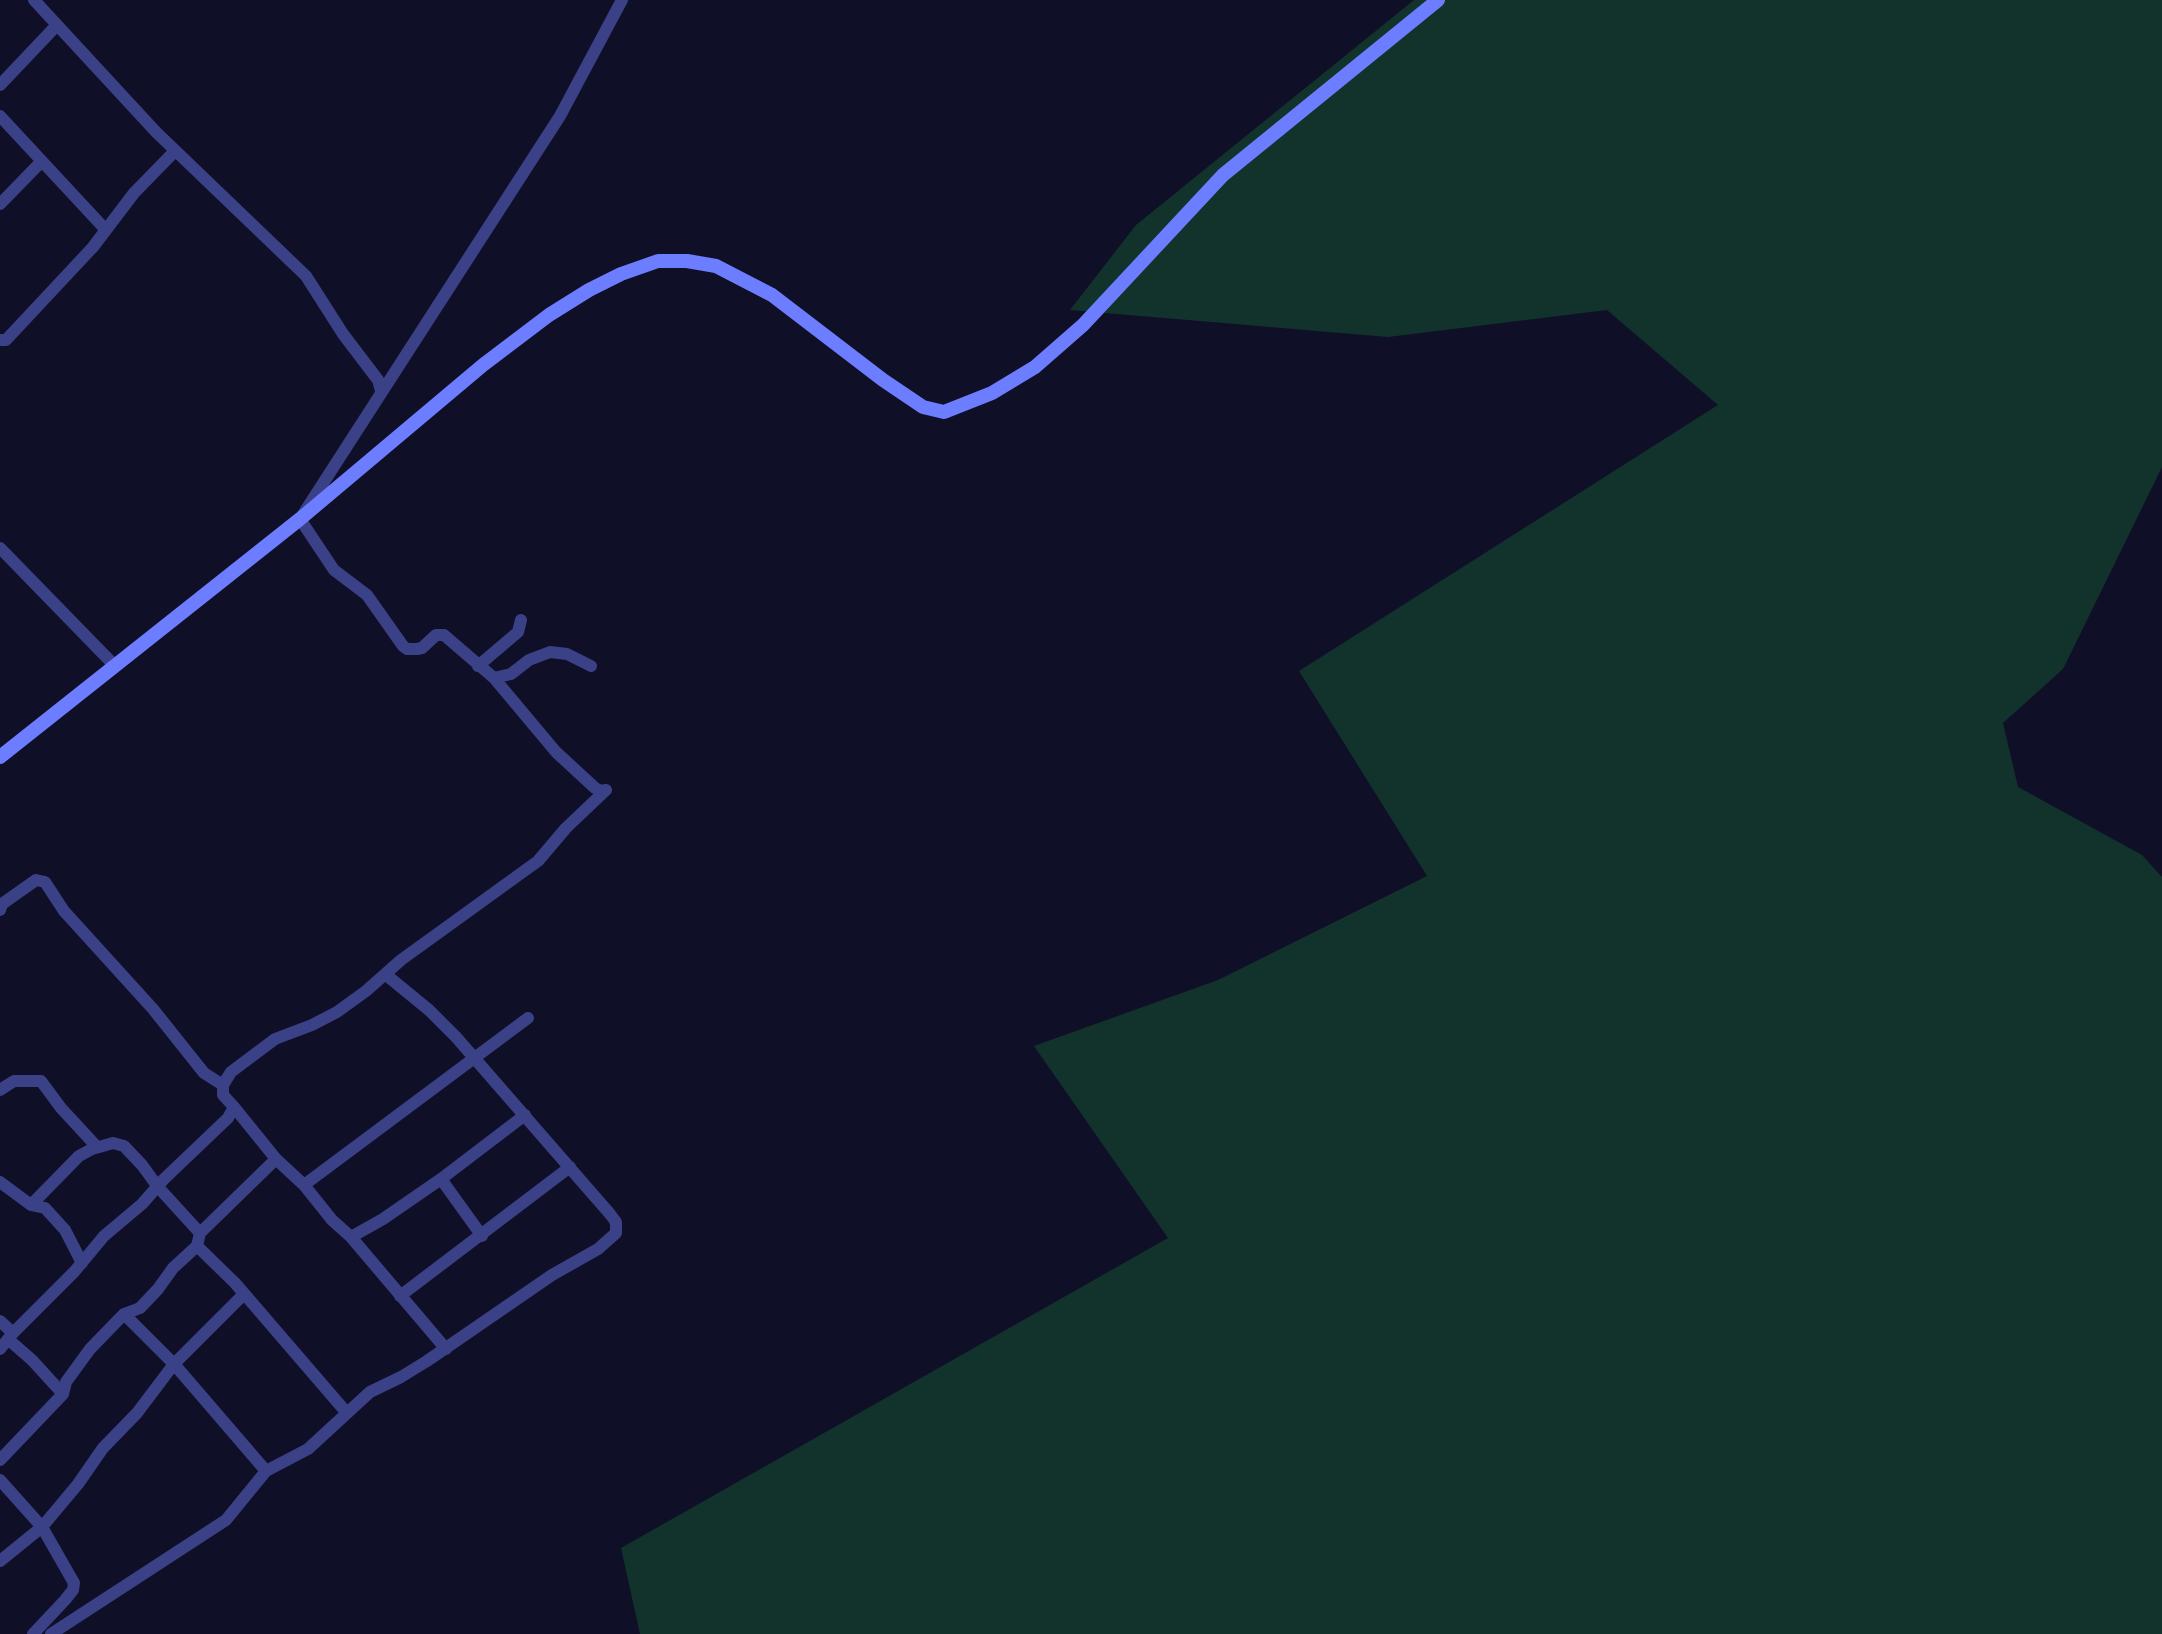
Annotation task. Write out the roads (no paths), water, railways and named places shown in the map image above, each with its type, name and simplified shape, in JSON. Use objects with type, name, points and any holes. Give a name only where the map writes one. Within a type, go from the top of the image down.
[{"type":"main road","points":[[1,754],[300,519],[483,365],[549,315],[621,274],[658,261],[687,261],[716,266],[772,295],[883,380],[923,407],[944,412],[992,393],[1035,367],[1083,325],[1223,175],[1438,0]]},
{"type":"street","points":[[34,0],[175,151],[306,276],[324,307],[378,380],[381,391]]},
{"type":"street","points":[[446,1349],[351,1237],[332,1220],[304,1185],[276,1159],[223,1095],[223,1085],[231,1072],[262,1047],[337,1012],[538,861],[566,828],[606,790],[595,788],[556,752],[494,678],[442,635],[436,635],[422,648],[407,649],[398,641],[367,595],[334,570],[300,519],[560,116],[622,0]]},
{"type":"street","points":[[0,85],[57,25]]},
{"type":"street","points":[[0,116],[105,229]]},
{"type":"street","points":[[0,340],[6,340],[93,247],[134,193],[175,151]]},
{"type":"street","points":[[0,204],[41,162]]},
{"type":"street","points":[[0,548],[115,666]]},
{"type":"street","points":[[478,666],[518,632],[521,620]]},
{"type":"street","points":[[494,678],[510,674],[529,660],[550,652],[567,654],[591,666]]},
{"type":"street","points":[[0,910],[2,904],[36,880],[45,882],[64,911],[153,1009],[204,1073],[223,1085]]},
{"type":"street","points":[[51,1634],[226,1520],[266,1471],[308,1449],[370,1392],[401,1377],[446,1349],[552,1275],[598,1249],[617,1233],[616,1222],[475,1059],[437,1017],[385,974]]},
{"type":"street","points":[[304,1185],[475,1059],[507,1031],[528,1018]]},
{"type":"street","points":[[0,1090],[14,1081],[41,1081],[61,1108],[97,1147]]},
{"type":"street","points":[[7,1340],[82,1263],[104,1236],[142,1204],[228,1118],[234,1107]]},
{"type":"street","points":[[351,1237],[383,1219],[441,1179],[525,1115]]},
{"type":"street","points":[[31,1205],[79,1156],[113,1143],[124,1146],[244,1294],[346,1412]]},
{"type":"street","points":[[0,1460],[63,1394],[66,1382],[85,1356],[124,1314],[140,1308],[199,1239],[276,1159]]},
{"type":"street","points":[[400,1296],[570,1167]]},
{"type":"street","points":[[441,1179],[482,1236]]},
{"type":"street","points":[[0,1182],[31,1205],[45,1208],[65,1230],[82,1263]]},
{"type":"street","points":[[0,1561],[41,1527],[78,1484],[103,1448],[138,1413],[174,1364],[244,1294]]},
{"type":"street","points":[[124,1314],[174,1364],[266,1471]]},
{"type":"street","points":[[0,1321],[7,1340],[32,1360],[63,1394]]},
{"type":"street","points":[[0,1480],[41,1527],[74,1583],[73,1590],[65,1600],[33,1634]]}]
